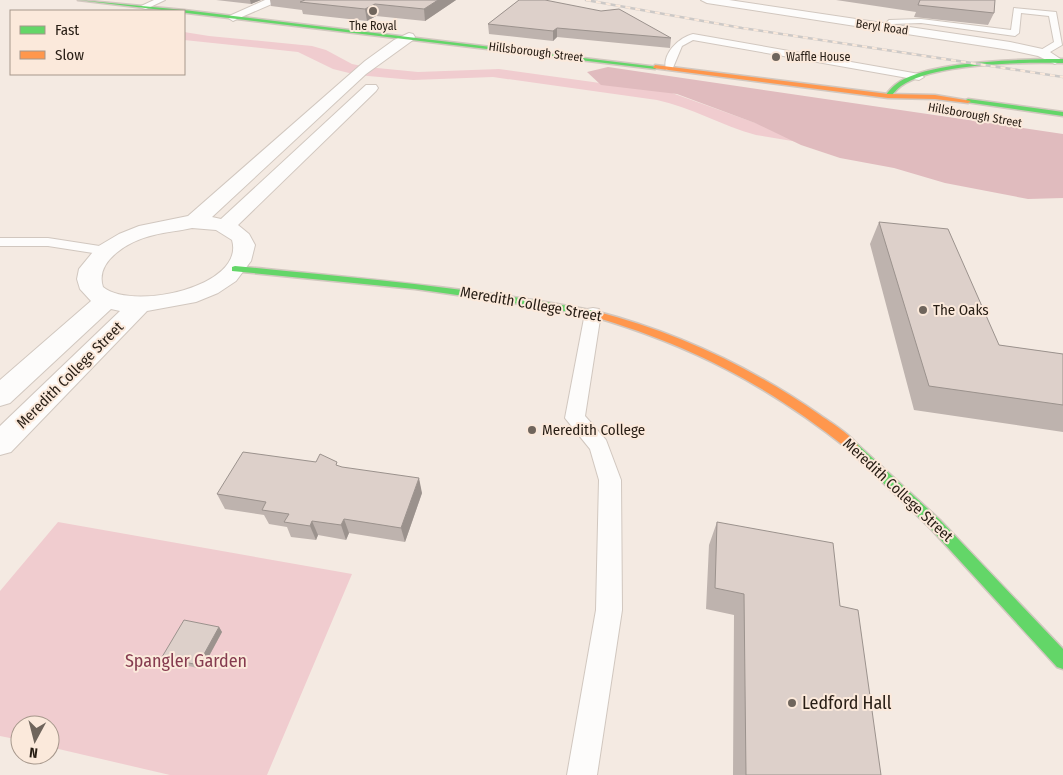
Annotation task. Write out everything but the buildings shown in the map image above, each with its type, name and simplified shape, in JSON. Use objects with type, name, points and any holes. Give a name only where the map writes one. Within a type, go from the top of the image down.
[{"type":"main road","name":"Hillsborough Street","points":[[80,0],[173,10]]},
{"type":"main road","name":"Hillsborough Street","points":[[185,11],[669,68],[888,96],[935,97],[1063,114]]},
{"type":"main road","name":"Beryl Road","points":[[888,96],[890,89],[919,77],[968,64],[1003,60],[1059,60]]},
{"type":"main road","name":"Hillsborough Street","points":[[888,96],[940,110]]},
{"type":"main road","name":"Meredith College Street","points":[[235,269],[347,277],[593,313],[664,335],[743,370],[801,407],[847,441],[944,533],[1063,661]]},
{"type":"street","points":[[233,17],[275,0]]},
{"type":"street","name":"Beryl Road","points":[[707,0],[1042,52],[1059,60]]},
{"type":"street","name":"Meredith College Street","points":[[191,222],[363,70],[393,46],[408,37]]},
{"type":"street","points":[[393,67],[426,39]]},
{"type":"street","points":[[225,226],[379,79]]},
{"type":"street","points":[[244,176],[275,180]]},
{"type":"street","name":"Meredith College Street","points":[[191,222],[225,226],[238,234],[245,244],[244,256],[235,269],[219,283],[195,294],[168,302],[140,305],[107,300],[93,291],[88,279],[93,265],[106,251],[124,240],[145,231],[191,222]]},
{"type":"street","name":"Meredith College Street","points":[[0,396],[107,300]]},
{"type":"street","name":"Meredith College Street","points":[[0,444],[140,305]]},
{"type":"lane","points":[[142,7],[161,0]]},
{"type":"lane","points":[[886,28],[889,22],[908,20],[1015,33],[1017,10],[1053,14],[1059,43],[1042,52]]},
{"type":"lane","points":[[669,68],[679,42],[684,38],[693,37],[919,77]]},
{"type":"lane","points":[[0,242],[48,242],[106,251]]},
{"type":"lane","points":[[582,775],[609,610],[610,480],[599,446],[575,418],[593,313]]},
{"type":"green space","points":[[185,32],[312,46],[326,50],[352,64],[367,67],[418,72],[499,69],[672,93],[761,125],[1063,186],[756,135],[682,107],[657,100],[493,77],[413,80],[357,75],[333,69],[298,52],[185,40]]},
{"type":"green space","name":"Spangler Garden","points":[[58,522],[352,574],[267,775],[170,775],[60,749],[60,715],[10,715],[10,738],[0,736],[0,591]]},
{"type":"shaded area","points":[[608,67],[1063,134],[1063,198],[1028,199],[945,183],[894,168],[840,158],[801,145],[755,123],[677,94],[601,85],[587,72]]},
{"type":"railway","points":[[586,0],[742,28],[1063,77]]},
{"type":"traffic: fast","points":[[80,0],[173,10]]},
{"type":"traffic: fast","points":[[185,11],[655,67]]},
{"type":"traffic: fast","points":[[888,96],[898,85],[917,76],[941,70],[997,62],[1063,61]]},
{"type":"traffic: fast","points":[[968,101],[1063,114]]},
{"type":"traffic: fast","points":[[235,269],[415,286],[548,305],[595,314]]},
{"type":"traffic: fast","points":[[852,446],[935,524],[1063,661]]},
{"type":"traffic: slow","points":[[655,67],[888,96],[935,97],[968,101]]},
{"type":"traffic: slow","points":[[595,314],[665,336],[731,365],[793,402],[852,446]]},
{"type":"place","name":"The Royal","points":[[373,11]]},
{"type":"place","name":"Waffle House","points":[[776,57]]},
{"type":"place","name":"The Oaks","points":[[923,310]]},
{"type":"place","name":"Meredith College","points":[[532,430]]},
{"type":"place","name":"Ledford Hall","points":[[792,703]]}]
